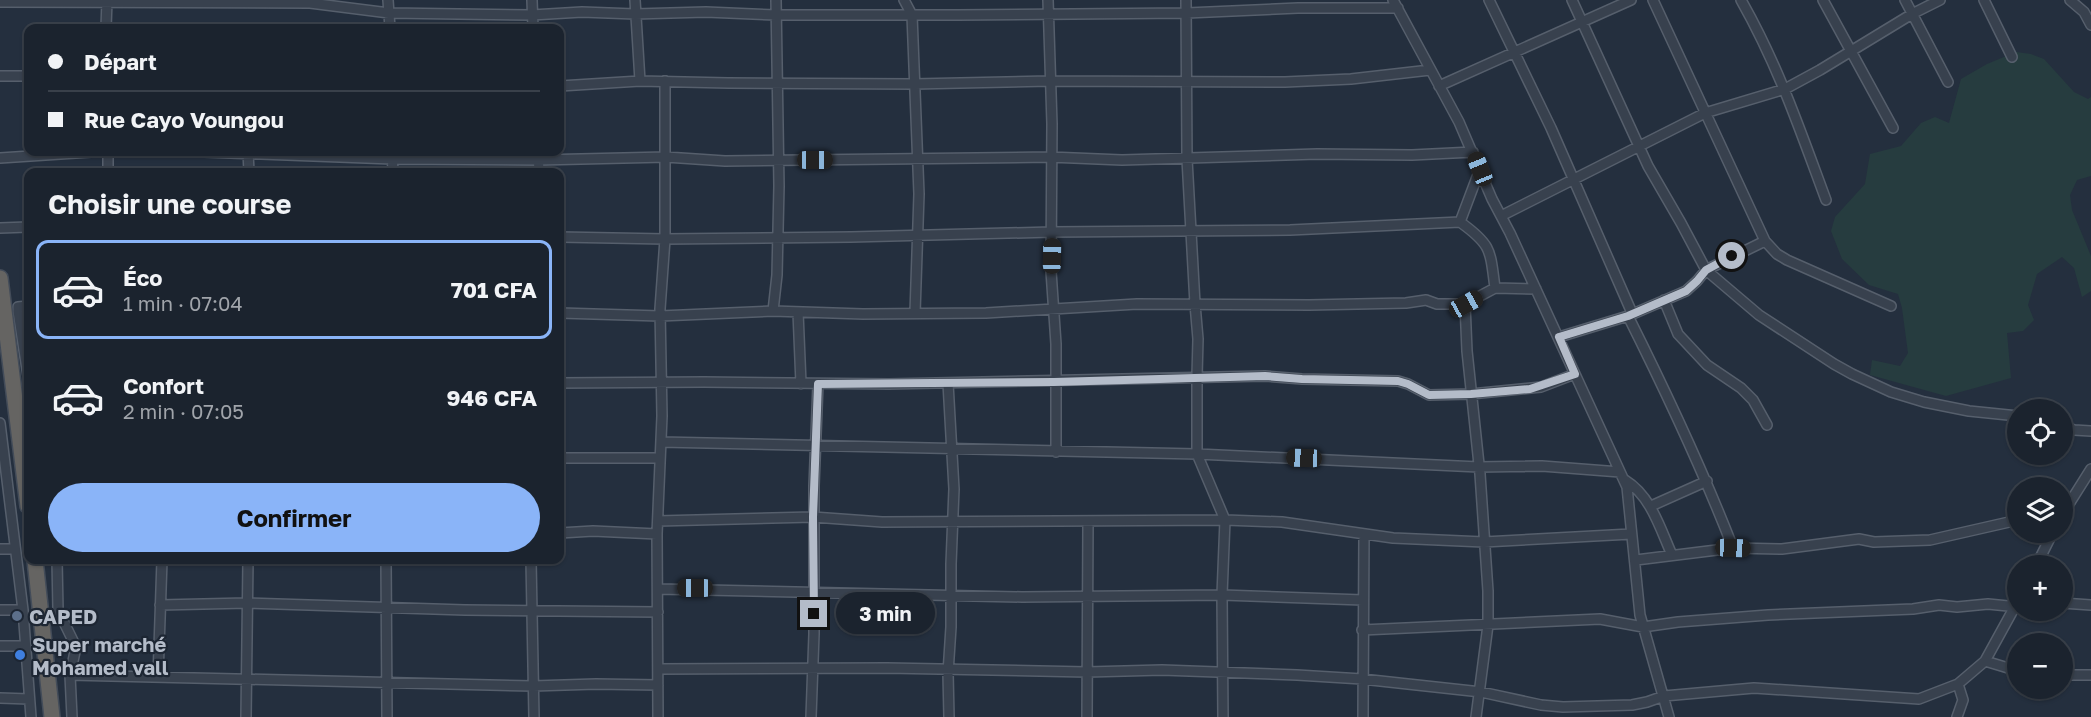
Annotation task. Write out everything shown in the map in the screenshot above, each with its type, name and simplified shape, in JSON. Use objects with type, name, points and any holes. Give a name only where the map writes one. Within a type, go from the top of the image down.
[{"type":"highway","points":[[0,278],[24,473]]},
{"type":"highway","points":[[35,564],[52,717]]},
{"type":"street","points":[[388,0],[390,24]]},
{"type":"street","points":[[532,0],[533,24]]},
{"type":"street","points":[[634,0],[640,81]]},
{"type":"street","points":[[773,311],[778,236],[779,121],[776,0]]},
{"type":"street","points":[[904,0],[912,15],[919,194],[915,313]]},
{"type":"street","points":[[1047,0],[1052,124],[1050,157],[1053,308],[1056,344],[1054,382],[1056,452]]},
{"type":"street","points":[[1186,0],[1187,159],[1194,304],[1198,339],[1197,454],[1225,520],[1222,595],[1223,717]]},
{"type":"street","points":[[1489,0],[1551,128],[1630,314],[1707,481],[1733,548]]},
{"type":"street","points":[[1572,0],[1638,146],[1706,270],[1760,315],[1852,374],[1892,392],[1924,402],[1969,411],[2007,415]]},
{"type":"street","points":[[1438,86],[1631,0]]},
{"type":"street","points":[[1653,0],[1765,241],[1777,254],[1787,260],[1892,306]]},
{"type":"street","points":[[1741,0],[1767,47],[1785,88],[1826,200]]},
{"type":"street","points":[[1823,0],[1893,128]]},
{"type":"street","points":[[1905,0],[1948,82]]},
{"type":"street","points":[[1501,216],[1705,113],[1785,88],[1940,0]]},
{"type":"street","points":[[1984,0],[2012,57]]},
{"type":"street","points":[[2070,0],[2084,12],[2091,25]]},
{"type":"street","points":[[106,24],[107,1]]},
{"type":"street","points":[[0,2],[310,3],[389,13],[532,15],[582,12],[635,14],[706,12],[776,15],[1187,13],[1395,4],[1473,152],[1622,475],[1629,495],[1631,534],[1643,627],[1669,717]]},
{"type":"street","points":[[564,86],[640,81],[914,84],[1049,81],[1296,81],[1359,78],[1430,70]]},
{"type":"street","points":[[0,76],[24,76]]},
{"type":"street","points":[[658,717],[657,534],[662,382],[660,316],[665,238],[665,81]]},
{"type":"street","points":[[538,156],[666,157],[725,161],[1050,157],[1122,160],[1473,152]]},
{"type":"street","points":[[0,158],[30,156]]},
{"type":"street","points":[[1460,222],[1480,169]]},
{"type":"street","points":[[564,237],[665,238],[1191,231],[1367,228],[1460,222],[1486,243],[1491,254],[1495,288]]},
{"type":"street","points":[[0,228],[24,227]]},
{"type":"street","points":[[1559,337],[1630,314],[1686,291],[1706,270],[1765,241]]},
{"type":"street","points":[[564,313],[660,316],[773,311],[986,313],[1053,308],[1194,304],[1363,304],[1426,300],[1437,304],[1466,304],[1495,288],[1536,289]]},
{"type":"street","points":[[1664,300],[1678,334],[1707,365],[1741,388],[1753,400],[1767,425]]},
{"type":"street","points":[[1466,304],[1467,351],[1483,509],[1488,591],[1488,624],[1476,717]]},
{"type":"street","points":[[24,306],[18,308],[24,350]]},
{"type":"street","points":[[798,312],[801,384]]},
{"type":"street","points":[[564,383],[1054,382],[1197,376],[1265,376],[1398,381],[1429,395],[1530,389],[1575,374]]},
{"type":"street","points":[[948,383],[954,489],[948,669],[949,717]]},
{"type":"street","points":[[811,717],[813,517],[818,384]]},
{"type":"street","points":[[0,423],[26,646],[31,717]]},
{"type":"street","points":[[2073,430],[2091,431]]},
{"type":"street","points":[[661,442],[1197,454],[1479,467],[1542,466],[1622,475],[1651,506],[1672,555]]},
{"type":"street","points":[[564,458],[660,458]]},
{"type":"street","points":[[2073,497],[2091,469]]},
{"type":"street","points":[[1651,506],[1707,481]]},
{"type":"street","points":[[658,521],[813,517],[882,522],[1225,520],[1282,522],[1364,534],[1484,542],[1631,534]]},
{"type":"street","points":[[1087,717],[1088,522]]},
{"type":"street","points":[[1636,560],[1733,548],[1782,549],[1859,539],[1874,542],[1930,540],[2007,522]]},
{"type":"street","points":[[564,533],[593,531],[657,534]]},
{"type":"street","points":[[1363,717],[1364,534]]},
{"type":"street","points":[[0,549],[15,549]]},
{"type":"street","points":[[57,564],[58,610],[76,647],[70,675],[72,717]]},
{"type":"street","points":[[158,677],[162,564]]},
{"type":"street","points":[[246,717],[248,564]]},
{"type":"street","points":[[386,564],[387,717]]},
{"type":"street","points":[[531,564],[534,717]]},
{"type":"street","points":[[658,589],[951,596],[1222,595],[1363,600]]},
{"type":"street","points":[[160,605],[247,603],[658,612]]},
{"type":"street","points":[[2073,604],[2091,605]]},
{"type":"street","points":[[1362,630],[1600,619],[1643,627],[1768,615],[1913,609],[1935,605],[2007,606]]},
{"type":"street","points":[[0,610],[22,610]]},
{"type":"street","points":[[659,669],[948,669],[1087,672],[1162,669],[1362,679],[1481,692],[1541,705],[1563,706],[1632,705],[1664,696],[1754,688],[1919,699],[1958,684],[1985,661],[2007,620]]},
{"type":"street","points":[[0,646],[26,646]]},
{"type":"street","points":[[1985,661],[2007,668]]},
{"type":"street","points":[[70,675],[533,686],[658,685]]},
{"type":"street","points":[[2073,675],[2091,675]]},
{"type":"street","points":[[1957,717],[1963,700],[1958,684]]},
{"type":"street","points":[[0,698],[29,699]]},
{"type":"green space","points":[[2016,52],[2044,59],[2074,92],[2088,99],[2091,97],[2091,176],[2077,180],[2070,195],[2072,210],[2091,256],[2091,291],[2082,297],[2074,268],[2062,257],[2037,274],[2028,305],[2034,320],[2023,331],[2007,333],[2011,378],[1946,396],[1870,375],[1872,360],[1900,366],[1908,353],[1902,308],[1898,294],[1869,285],[1842,259],[1831,231],[1835,217],[1865,184],[1870,154],[1901,146],[1921,123],[1935,117],[1949,123],[1961,79],[1987,64]]},
{"type":"place","name":"CAPED","points":[[17,616]]},
{"type":"place","name":"Super marché Mohamed vall","points":[[20,655]]},
{"type":"route","points":[[814,614],[813,517],[818,384],[1054,382],[1197,376],[1265,376],[1398,381],[1429,395],[1530,389],[1575,374],[1559,337],[1628,316],[1686,291],[1706,270],[1732,256]]}]
